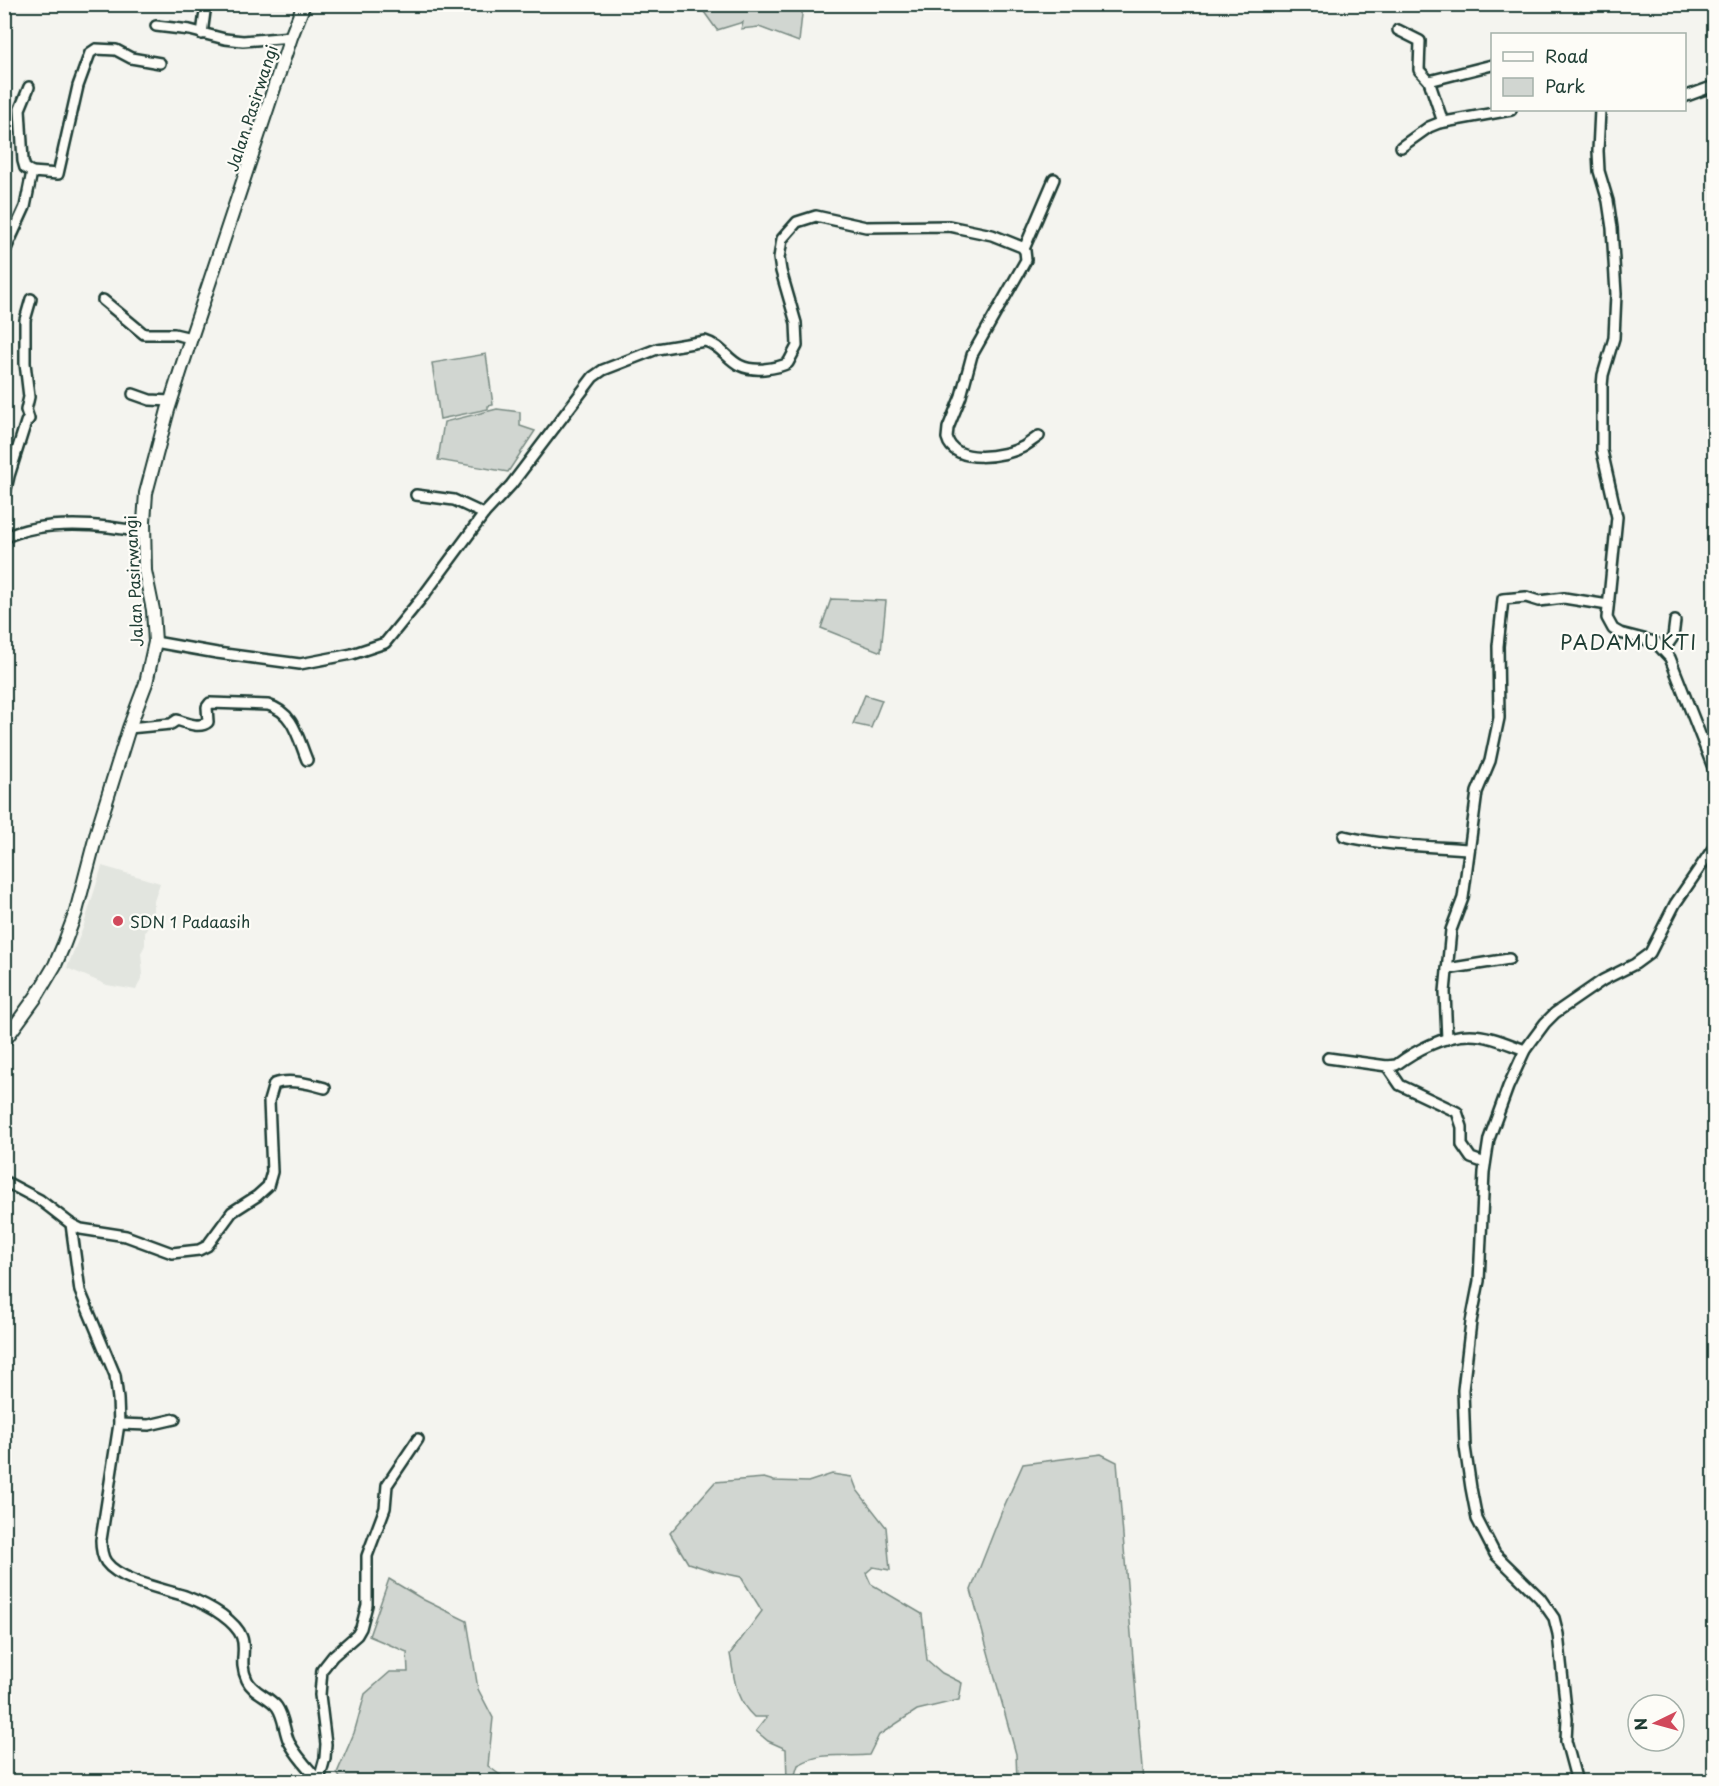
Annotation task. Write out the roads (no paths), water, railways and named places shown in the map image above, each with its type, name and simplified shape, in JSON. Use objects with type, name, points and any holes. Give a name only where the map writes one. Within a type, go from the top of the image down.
[{"type":"street","points":[[202,34],[206,4]]},
{"type":"street","name":"Jalan Pasirwangi","points":[[4,1041],[36,997],[55,965],[64,944],[76,912],[98,828],[129,728],[146,683],[155,642],[153,610],[145,571],[146,494],[191,338],[304,4]]},
{"type":"street","points":[[156,26],[243,41],[291,37]]},
{"type":"street","points":[[1398,30],[1420,40],[1419,70],[1430,81],[1443,122]]},
{"type":"street","points":[[29,87],[20,109],[25,168],[32,172],[58,174],[74,103],[90,53],[96,49],[116,50],[132,58],[160,63]]},
{"type":"street","points":[[1430,81],[1491,65]]},
{"type":"street","points":[[1686,96],[1714,86]]},
{"type":"street","points":[[1401,147],[1429,127],[1443,122],[1505,111]]},
{"type":"street","points":[[1600,111],[1599,171],[1608,201],[1612,228],[1616,294],[1614,338],[1602,386],[1602,451],[1617,517],[1607,618],[1613,629],[1627,636],[1656,642],[1670,658],[1714,770]]},
{"type":"street","points":[[4,253],[25,207],[32,172]]},
{"type":"street","points":[[1039,436],[1014,450],[966,456],[953,448],[946,438],[972,355],[1024,265],[1026,256],[1024,249],[1054,179]]},
{"type":"street","points":[[155,642],[300,664],[352,654],[385,643],[591,380],[603,370],[657,349],[705,341],[731,361],[747,369],[768,369],[788,363],[797,346],[796,323],[779,258],[782,239],[798,222],[816,216],[866,227],[949,226],[992,235],[1024,249]]},
{"type":"street","points":[[4,498],[15,455],[29,419],[26,410],[28,397],[25,320],[31,298]]},
{"type":"street","points":[[103,300],[144,334],[174,334],[191,338]]},
{"type":"street","points":[[133,394],[150,400],[171,401]]},
{"type":"street","points":[[416,495],[454,500],[484,514]]},
{"type":"street","points":[[4,538],[37,529],[61,526],[103,527],[144,533]]},
{"type":"street","points":[[1447,1038],[1445,992],[1451,930],[1463,898],[1477,792],[1490,761],[1499,718],[1498,646],[1503,599],[1523,597],[1539,601],[1561,598],[1608,605]]},
{"type":"street","points":[[1664,650],[1673,637],[1676,621]]},
{"type":"street","points":[[129,728],[171,724],[177,720],[194,725],[205,725],[208,722],[207,707],[210,704],[268,705],[276,707],[291,720],[307,760]]},
{"type":"street","points":[[1344,836],[1369,842],[1468,849]]},
{"type":"street","points":[[1577,1782],[1566,1741],[1567,1719],[1558,1634],[1554,1618],[1540,1598],[1496,1554],[1486,1538],[1477,1519],[1465,1447],[1463,1390],[1471,1322],[1479,1281],[1485,1163],[1489,1139],[1508,1087],[1525,1050],[1555,1013],[1603,980],[1635,964],[1650,953],[1675,904],[1714,847]]},
{"type":"street","points":[[1447,969],[1509,959]]},
{"type":"street","points":[[1328,1058],[1387,1066],[1396,1065],[1447,1038],[1471,1035],[1525,1050]]},
{"type":"street","points":[[1387,1066],[1400,1085],[1457,1112],[1462,1127],[1462,1145],[1471,1158],[1485,1163]]},
{"type":"street","points":[[4,1181],[40,1200],[81,1229],[126,1236],[172,1253],[199,1250],[207,1246],[232,1212],[268,1186],[272,1172],[269,1101],[274,1084],[292,1082],[325,1088]]},
{"type":"street","points":[[71,1224],[80,1291],[115,1375],[119,1424],[101,1540],[106,1562],[127,1577],[189,1597],[209,1607],[235,1625],[242,1635],[245,1647],[246,1678],[255,1690],[278,1708],[289,1741],[301,1760],[320,1781]]},
{"type":"street","points":[[119,1424],[149,1425],[175,1419]]},
{"type":"street","points":[[320,1781],[326,1744],[320,1695],[322,1670],[333,1656],[357,1635],[361,1628],[367,1605],[367,1556],[385,1508],[386,1489],[418,1439]]},
{"type":"place","name":"SDN 1 Padaasih","points":[[118,921]]},
{"type":"district","name":"PADAMUKTI","points":[[1629,642]]}]
